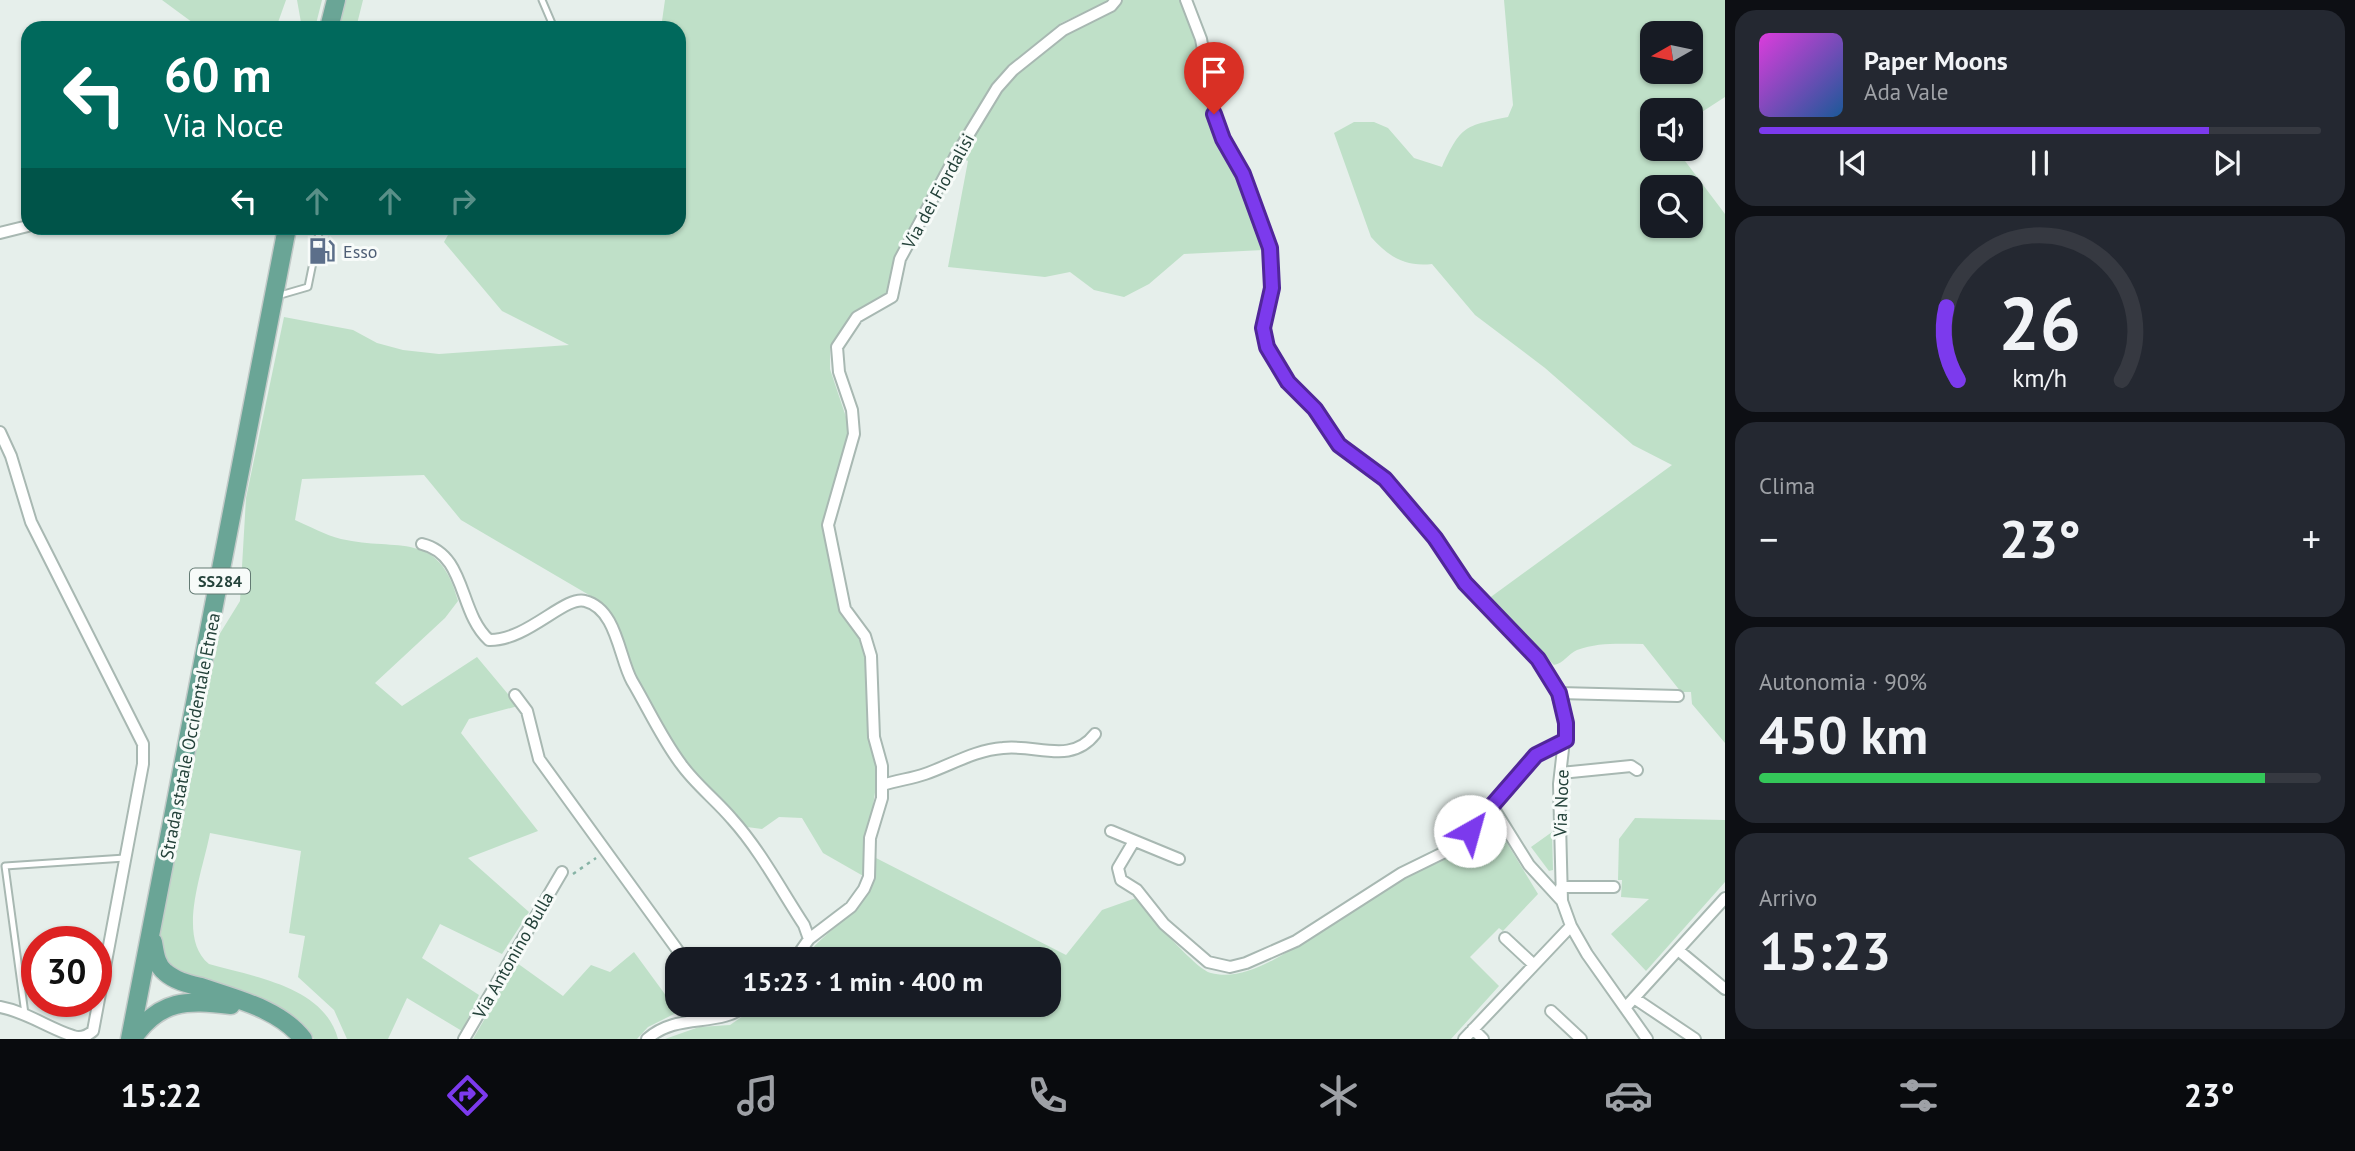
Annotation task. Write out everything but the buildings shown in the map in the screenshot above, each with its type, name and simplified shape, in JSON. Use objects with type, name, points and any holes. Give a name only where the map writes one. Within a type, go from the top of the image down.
[{"type":"main road","points":[[331,21],[336,0]]},
{"type":"main road","name":"Strada statale Occidentale Etnea","points":[[132,1039],[287,235]]},
{"type":"main road","points":[[151,935],[156,958],[164,972],[292,1025],[303,1039]]},
{"type":"main road","points":[[132,1039],[146,1020],[164,1008],[182,1003],[256,1008]]},
{"type":"street","name":"Via dei Fiordalisi","points":[[803,947],[809,939],[850,907],[864,889],[869,877],[870,838],[883,785],[882,766],[874,737],[871,656],[865,636],[845,609],[828,537],[830,513],[847,467],[854,434],[852,410],[839,372],[837,347],[857,317],[892,297],[901,259],[955,157],[1006,77],[1063,30],[1111,6],[1116,0]]},
{"type":"street","name":"Via Noce","points":[[1186,0],[1201,39],[1214,114],[1223,139],[1243,174],[1270,248],[1272,288],[1263,328],[1267,347],[1288,382],[1315,409],[1339,445],[1385,479],[1417,516],[1465,583],[1538,659],[1559,693],[1566,723],[1561,773],[1562,901],[1571,926],[1642,1037]]},
{"type":"street","points":[[0,233],[21,228]]},
{"type":"street","points":[[0,432],[11,456],[31,522],[143,744],[143,764],[112,934]]},
{"type":"street","points":[[422,544],[434,547],[448,557],[467,606],[489,640],[509,638],[530,629],[572,601],[588,601],[603,613],[618,641],[631,679],[682,766],[741,830],[804,925],[809,939]]},
{"type":"street","points":[[1559,693],[1678,696]]},
{"type":"street","points":[[515,695],[527,711],[540,759],[604,852],[675,947]]},
{"type":"street","points":[[883,785],[925,775],[973,754],[1004,747],[1071,752],[1088,743],[1095,734]]},
{"type":"street","points":[[1134,841],[1118,868],[1121,880],[1137,890],[1164,924],[1208,962],[1230,967],[1296,941],[1402,873],[1447,852],[1470,831],[1536,755],[1566,740]]},
{"type":"street","points":[[1561,773],[1631,766],[1637,770]]},
{"type":"street","points":[[1491,804],[1529,865],[1562,901]]},
{"type":"street","points":[[1111,831],[1179,859]]},
{"type":"street","name":"Via Antonino Bulla","points":[[464,1039],[562,872]]},
{"type":"street","points":[[1561,887],[1614,887]]},
{"type":"street","points":[[1625,1009],[1725,898]]},
{"type":"street","points":[[1464,1039],[1571,926]]},
{"type":"street","points":[[1505,937],[1534,965]]},
{"type":"street","points":[[1678,950],[1725,989]]},
{"type":"street","points":[[1634,998],[1695,1039]]},
{"type":"street","points":[[0,1021],[3,1008],[21,1013]]},
{"type":"street","points":[[1551,1011],[1581,1039]]},
{"type":"street","points":[[32,1017],[75,1037],[86,1037],[93,1031],[96,1017]]},
{"type":"street","points":[[647,1039],[685,1020],[721,1017]]},
{"type":"street","points":[[1473,1029],[1483,1039]]},
{"type":"lane","points":[[542,0],[551,21]]},
{"type":"lane","points":[[274,297],[308,287],[319,235]]},
{"type":"lane","points":[[21,984],[5,866],[127,858]]},
{"type":"path","points":[[562,872],[573,874],[604,852]]},
{"type":"green space","points":[[162,0],[286,0],[278,21],[190,21]]},
{"type":"green space","points":[[297,0],[322,0],[317,21],[301,21]]},
{"type":"green space","points":[[343,0],[363,0],[358,21],[338,21]]},
{"type":"green space","points":[[665,0],[1110,0],[1061,23],[1031,52],[1002,73],[955,148],[895,255],[887,293],[859,309],[830,348],[830,369],[849,426],[842,467],[823,525],[838,604],[861,640],[867,657],[867,722],[876,765],[876,786],[871,819],[864,835],[865,877],[823,853],[802,818],[779,817],[762,829],[747,827],[683,762],[630,666],[622,640],[601,602],[461,520],[424,475],[302,479],[295,520],[341,539],[414,548],[428,553],[440,563],[450,578],[458,601],[445,618],[375,683],[402,706],[477,657],[518,706],[469,719],[461,733],[538,831],[468,858],[529,912],[502,954],[440,924],[422,958],[479,995],[462,1031],[407,998],[388,1039],[347,1039],[334,1010],[298,977],[305,936],[289,933],[301,851],[210,833],[198,884],[193,921],[199,952],[209,964],[266,979],[303,995],[330,1021],[338,1039],[314,1039],[300,1021],[282,1010],[169,970],[158,941],[219,635],[240,601],[246,498],[284,317],[353,330],[377,343],[403,350],[439,354],[569,345],[502,311],[444,242],[448,235],[686,235],[686,21],[662,21]]},
{"type":"green space","points":[[1123,0],[1179,0],[1184,6],[1198,45],[1213,128],[1241,181],[1263,250],[1184,254],[1149,284],[1124,297],[1094,290],[1070,272],[1045,277],[948,267],[968,161],[960,158],[1002,89],[1019,71],[1067,33],[1116,8]]},
{"type":"green space","points":[[1504,0],[1725,0],[1725,97],[1703,111],[1703,98],[1640,98],[1640,161],[1685,161],[1696,175],[1640,175],[1640,238],[1703,238],[1703,185],[1725,214],[1725,743],[1692,704],[1691,692],[1681,692],[1643,644],[1585,647],[1554,665],[1488,599],[1672,465],[1633,445],[1545,368],[1475,315],[1432,264],[1414,264],[1398,259],[1371,237],[1334,133],[1354,122],[1374,122],[1388,128],[1414,158],[1442,167],[1454,143],[1466,130],[1508,117],[1513,105]]},
{"type":"green space","points":[[1490,815],[1538,894],[1503,931],[1499,928],[1470,957],[1499,986],[1451,1039],[665,1039],[699,1027],[730,1025],[742,1017],[1061,1017],[1061,952],[1066,955],[1102,910],[1136,898],[1172,940],[1204,969],[1211,973],[1228,975],[1245,972],[1282,955],[1347,910],[1378,895],[1409,874],[1444,860],[1463,845]]},
{"type":"green space","points":[[1635,818],[1725,820],[1725,882],[1646,971],[1611,934],[1649,899],[1621,897],[1622,880],[1618,880],[1619,839]]},
{"type":"green space","points":[[1552,832],[1553,870],[1549,871],[1531,847]]},
{"type":"green space","points":[[876,858],[1050,947],[814,947],[859,905],[873,877]]},
{"type":"green space","points":[[634,952],[665,994],[665,1017],[668,1017],[648,1027],[637,1039],[473,1039],[517,963],[563,996],[591,965],[610,972]]},
{"type":"place","name":"Esso","points":[[322,251]]},
{"type":"route","points":[[1214,114],[1223,139],[1243,174],[1268,239],[1272,259],[1272,288],[1263,328],[1267,347],[1288,382],[1315,409],[1339,445],[1385,479],[1435,538],[1465,583],[1538,659],[1559,693],[1566,723],[1566,740],[1536,755],[1470,831]]}]
